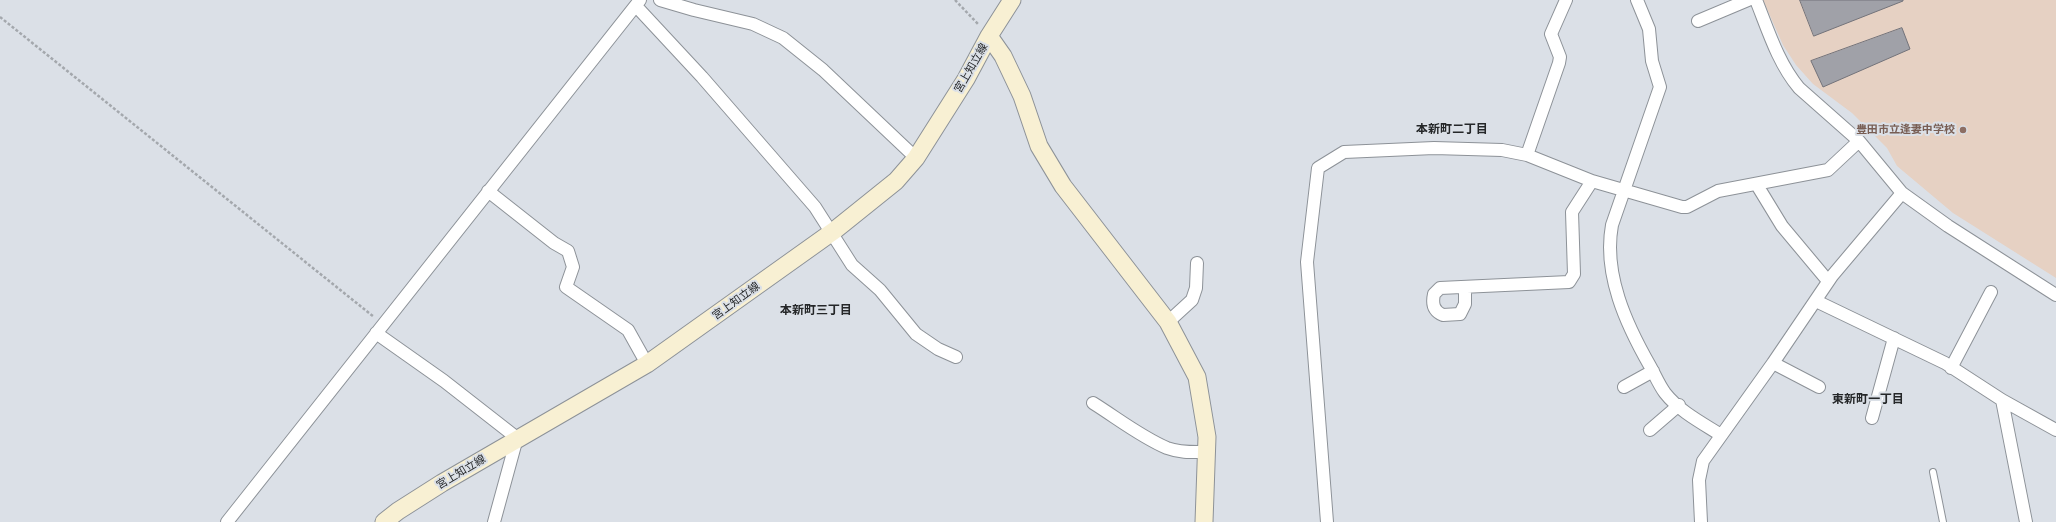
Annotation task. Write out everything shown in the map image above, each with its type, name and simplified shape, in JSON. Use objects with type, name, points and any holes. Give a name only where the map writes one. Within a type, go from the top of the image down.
[{"type":"main road","name":"宮上知立線","points":[[384,522],[429,491],[516,438],[646,364],[831,232],[896,181],[916,158],[966,79],[989,36],[1012,0]]},
{"type":"main road","points":[[989,36],[1003,56],[1022,96],[1039,146],[1063,186],[1168,322],[1197,377],[1204,413],[1207,452],[1202,519]]},
{"type":"street","points":[[660,0],[753,24],[783,38],[822,70],[916,158]]},
{"type":"street","points":[[1527,155],[1559,63],[1560,57],[1551,34],[1566,0]]},
{"type":"street","points":[[1637,0],[1649,30],[1652,61],[1660,87],[1612,225],[1609,244],[1614,283],[1626,319],[1665,393],[1721,435]]},
{"type":"street","points":[[1698,21],[1748,0]]},
{"type":"street","points":[[1756,0],[1783,64],[1791,78],[1799,88],[1859,141],[1902,193],[1948,226],[2056,295]]},
{"type":"street","points":[[227,522],[638,3],[815,207],[852,265],[880,290],[916,334],[938,349],[956,357]]},
{"type":"street","points":[[1327,522],[1307,262],[1318,168],[1344,152],[1434,148],[1502,150],[1527,155],[1592,181],[1682,207],[1687,207],[1718,192],[1828,170],[1859,141]]},
{"type":"street","points":[[1465,287],[1569,282],[1573,278],[1574,274],[1572,212],[1592,181]]},
{"type":"street","points":[[1757,185],[1782,226],[1828,281]]},
{"type":"street","points":[[488,192],[554,243],[568,251],[573,267],[566,288],[628,330],[646,364]]},
{"type":"street","points":[[1701,522],[1700,468],[1721,435],[1816,301],[1828,281],[1902,193]]},
{"type":"street","points":[[1168,322],[1192,300],[1196,288],[1197,263]]},
{"type":"street","points":[[1951,368],[1991,292]]},
{"type":"street","points":[[1816,301],[1894,338],[1951,368],[2002,400],[2056,430]]},
{"type":"street","points":[[380,329],[516,438],[494,522]]},
{"type":"street","points":[[1872,418],[1894,338]]},
{"type":"street","points":[[1773,363],[1819,386]]},
{"type":"street","points":[[1624,387],[1653,371]]},
{"type":"street","points":[[2002,400],[2026,522]]},
{"type":"street","points":[[1093,402],[1135,430],[1168,448],[1187,452],[1207,452]]},
{"type":"street","points":[[1650,430],[1679,405]]},
{"type":"lane","points":[[1933,472],[1943,522]]},
{"type":"path","points":[[955,0],[989,36]]},
{"type":"path","points":[[0,17],[380,329]]},
{"type":"shaded area","name":"豊田市立逢妻中学校","points":[[1763,0],[2056,0],[2056,278],[1953,213],[1897,166],[1887,148],[1852,113],[1813,84],[1796,65],[1783,45]]},
{"type":"building","points":[[1800,0],[1903,0],[1903,1],[1814,36]]},
{"type":"building","points":[[1902,28],[1910,49],[1823,87],[1811,61]]},
{"type":"place","name":"豊田市立逢妻中学校","points":[[1963,130]]},
{"type":"district","name":"本新町二丁目","points":[[1452,129]]},
{"type":"district","name":"本新町三丁目","points":[[816,310]]},
{"type":"district","name":"東新町一丁目","points":[[1868,399]]}]
